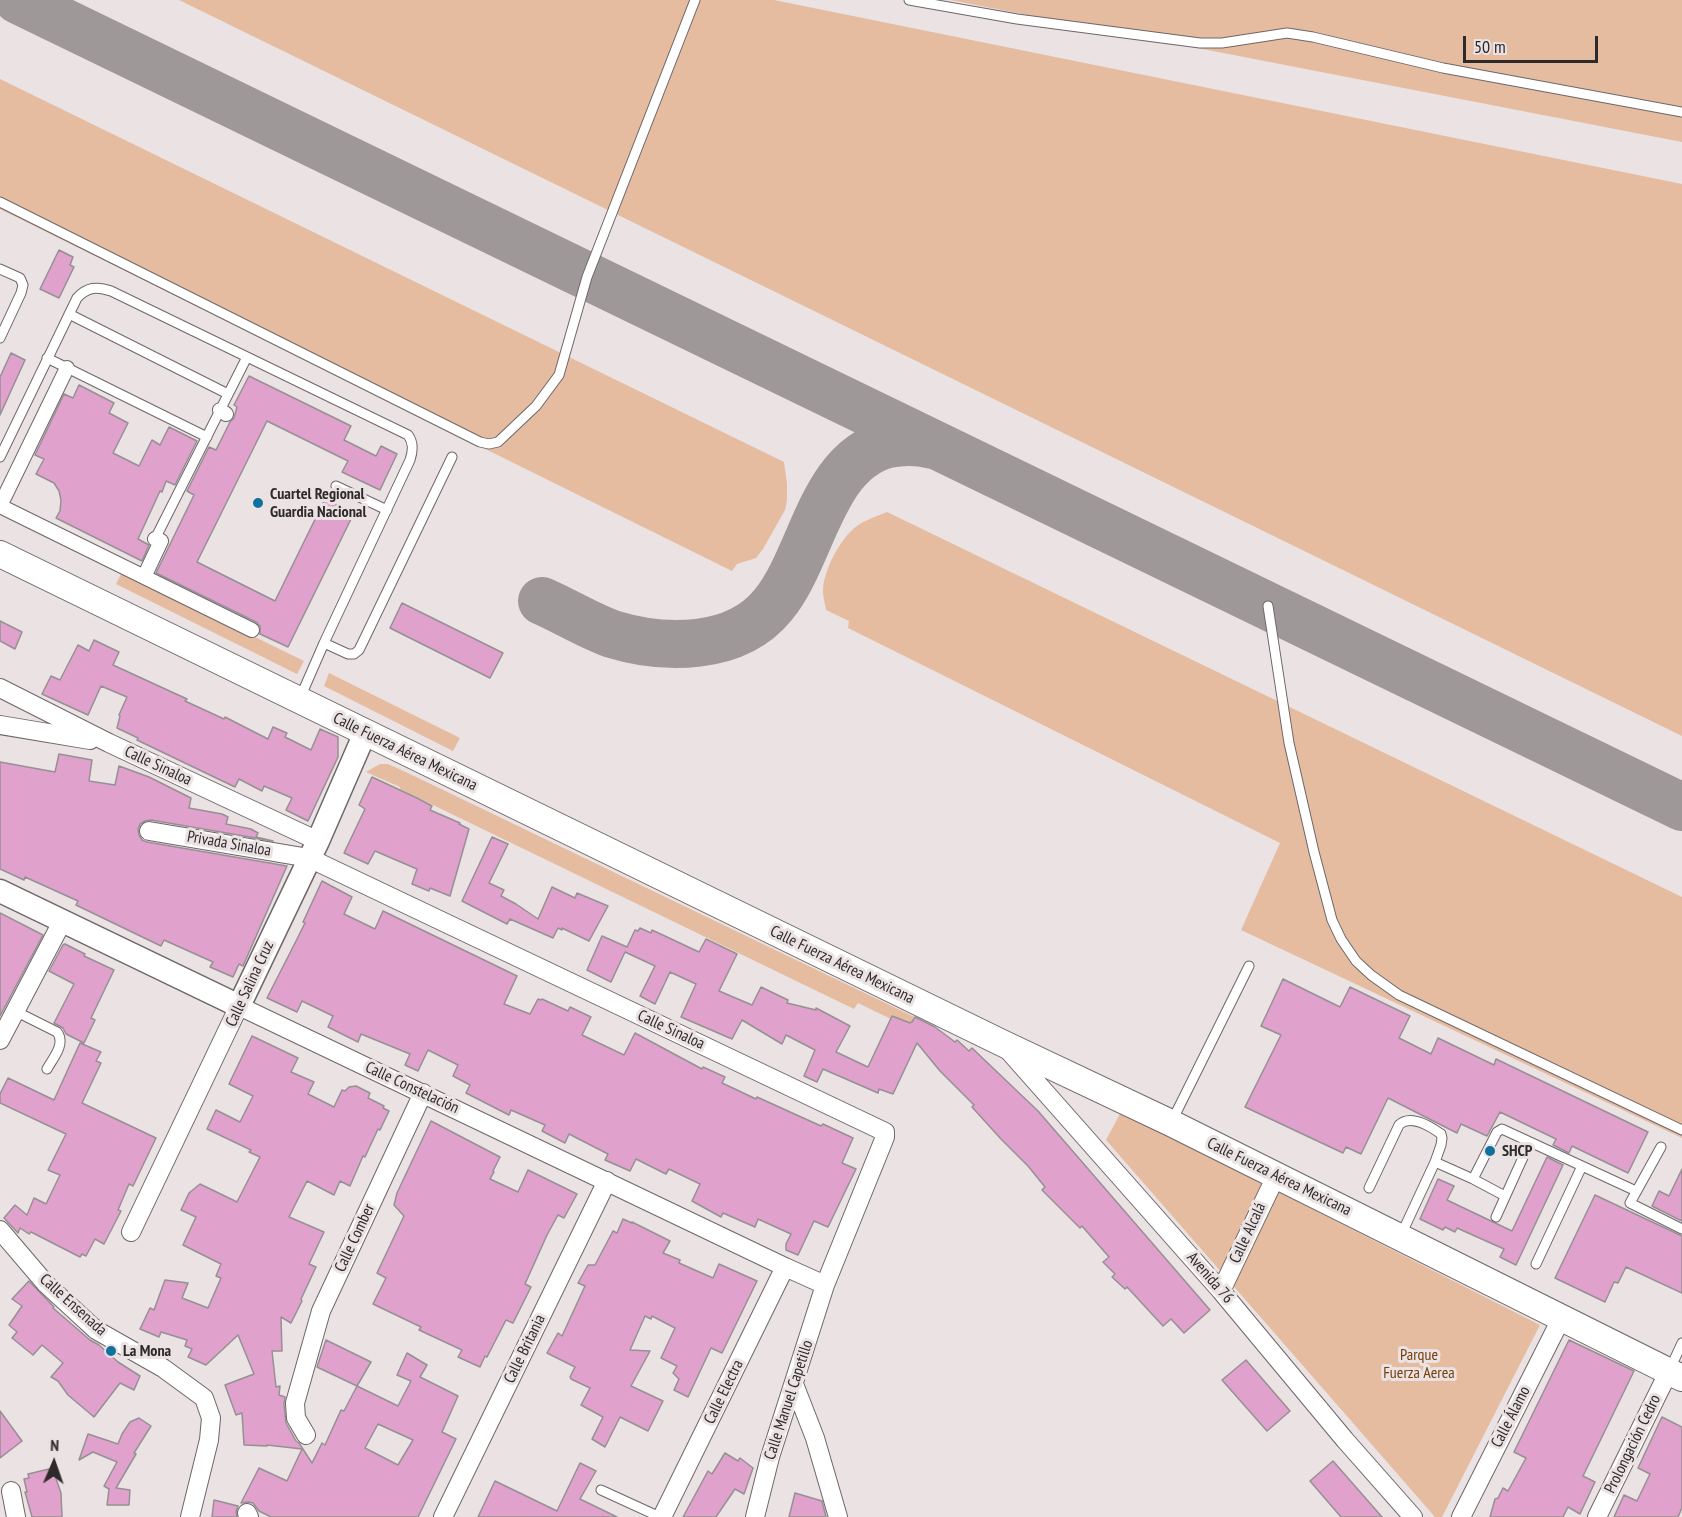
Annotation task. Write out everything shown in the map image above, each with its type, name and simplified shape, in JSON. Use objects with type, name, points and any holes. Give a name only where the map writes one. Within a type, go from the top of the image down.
[{"type":"main road","name":"Calle Fuerza Aérea Mexicana","points":[[0,554],[1171,1124],[1676,1375]]},
{"type":"street","points":[[67,368],[0,506],[252,630]]},
{"type":"street","points":[[144,577],[161,542],[155,539]]},
{"type":"street","name":"Calle Sinaloa","points":[[0,688],[313,849],[885,1132],[885,1137],[825,1285]]},
{"type":"street","points":[[0,725],[109,743]]},
{"type":"street","name":"Calle Salina Cruz","points":[[131,1232],[313,849],[365,733]]},
{"type":"street","name":"Privada Sinaloa","points":[[149,831],[313,849]]},
{"type":"street","name":"Calle Constelación","points":[[0,891],[825,1285]]},
{"type":"street","points":[[0,1040],[62,922]]},
{"type":"street","name":"Avenida 76","points":[[1002,1043],[1221,1291],[1345,1440],[1413,1517]]},
{"type":"street","name":"Calle Comber","points":[[306,1435],[296,1418],[295,1403],[321,1311],[423,1094]]},
{"type":"street","name":"Calle Alcalá","points":[[1221,1291],[1276,1176]]},
{"type":"street","name":"Calle Britania","points":[[443,1517],[608,1181]]},
{"type":"street","name":"Calle Ensenada","points":[[0,1230],[46,1284],[96,1330],[163,1368],[204,1398],[210,1418],[209,1440],[190,1517]]},
{"type":"street","name":"Calle Electra","points":[[661,1517],[785,1267]]},
{"type":"street","name":"Calle Manuel Capetillo","points":[[755,1517],[770,1457],[825,1285]]},
{"type":"street","name":"Calle Álamo","points":[[1461,1517],[1562,1317]]},
{"type":"street","name":"Prolongación Cedro","points":[[1597,1517],[1676,1375]]},
{"type":"street","points":[[794,1384],[815,1438],[838,1517]]},
{"type":"street","points":[[11,1491],[16,1517]]},
{"type":"lane","points":[[0,202],[480,442],[489,444],[498,442],[536,406],[559,375],[587,277],[695,0]]},
{"type":"lane","points":[[909,0],[1017,19],[1200,43],[1222,43],[1287,33],[1443,68],[1682,112]]},
{"type":"lane","points":[[0,270],[20,278],[23,285],[0,338]]},
{"type":"lane","points":[[0,457],[76,298],[90,288],[105,289],[408,435],[413,452],[411,460],[299,700]]},
{"type":"lane","points":[[69,314],[228,394]]},
{"type":"lane","points":[[155,539],[207,437],[223,412],[228,394],[247,357]]},
{"type":"lane","points":[[47,358],[207,437]]},
{"type":"lane","points":[[324,643],[348,654],[354,654],[359,650],[452,457]]},
{"type":"lane","points":[[336,486],[387,510]]},
{"type":"lane","points":[[1268,606],[1289,743],[1314,852],[1332,920],[1341,939],[1356,961],[1399,995],[1682,1130]]},
{"type":"lane","points":[[1171,1124],[1249,966]]},
{"type":"lane","points":[[15,1011],[57,1032],[60,1036],[60,1045],[47,1069]]},
{"type":"lane","points":[[1369,1188],[1399,1125],[1405,1120],[1412,1120],[1441,1134],[1441,1144],[1435,1162],[1400,1238]]},
{"type":"lane","points":[[1473,1179],[1499,1130],[1505,1130],[1636,1191]]},
{"type":"lane","points":[[1496,1217],[1530,1142]]},
{"type":"lane","points":[[1661,1147],[1630,1203],[1682,1229]]},
{"type":"lane","points":[[1435,1162],[1505,1196]]},
{"type":"lane","points":[[1536,1264],[1582,1166]]},
{"type":"lane","points":[[1676,1375],[1682,1343]]},
{"type":"lane","points":[[601,1490],[661,1517]]},
{"type":"green space","points":[[179,0],[774,0],[1682,184],[1682,736]]},
{"type":"green space","points":[[950,0],[1682,0],[1682,142]]},
{"type":"green space","points":[[0,79],[784,462],[787,484],[785,510],[763,549],[756,558],[737,564],[732,571],[0,209]]},
{"type":"green space","points":[[887,512],[1682,897],[1682,1138],[1241,930],[1280,843],[848,628],[849,621],[826,610],[823,591],[826,574],[839,546],[851,531],[864,522]]},
{"type":"green space","points":[[122,572],[304,661],[297,674],[116,584]]},
{"type":"green space","points":[[329,673],[460,738],[453,751],[324,686]]},
{"type":"green space","points":[[380,764],[388,764],[410,774],[927,1023],[922,1034],[858,1003],[854,1009],[366,772]]},
{"type":"green space","name":"Parque Fuerza Aerea","points":[[1121,1112],[1540,1325],[1442,1517],[1435,1517],[1106,1140]]},
{"type":"building","points":[[59,250],[73,257],[70,265],[74,267],[59,298],[40,289]]},
{"type":"building","points":[[11,353],[25,360],[0,415],[0,377]]},
{"type":"building","points":[[249,376],[351,426],[344,440],[376,456],[381,446],[397,454],[380,490],[342,472],[348,461],[267,421],[197,562],[275,601],[325,499],[354,513],[288,647],[260,634],[260,626],[256,622],[156,573],[194,495],[187,491],[209,447],[216,450],[234,418],[237,407],[234,405]]},
{"type":"building","points":[[79,385],[114,403],[109,413],[128,423],[113,453],[139,466],[152,440],[160,445],[169,427],[197,441],[175,485],[166,481],[138,539],[149,545],[142,561],[56,518],[60,511],[59,491],[54,483],[36,474],[44,459],[35,455],[64,394],[73,398]]},
{"type":"building","points":[[402,603],[503,653],[490,678],[390,628]]},
{"type":"building","points":[[0,621],[22,632],[15,649],[0,641]]},
{"type":"building","points":[[94,640],[119,652],[113,665],[268,739],[273,727],[287,733],[285,737],[311,750],[320,729],[338,737],[338,757],[308,821],[286,810],[292,798],[264,786],[262,791],[239,779],[235,787],[117,728],[119,715],[127,697],[101,686],[88,715],[42,694],[51,676],[60,680],[78,645],[89,651]]},
{"type":"building","points":[[59,754],[92,760],[89,781],[115,785],[119,766],[149,777],[191,798],[189,808],[222,814],[228,817],[226,824],[251,829],[258,833],[256,837],[273,841],[151,820],[140,824],[138,829],[142,840],[147,842],[287,866],[243,966],[239,964],[233,977],[210,967],[213,962],[164,940],[161,946],[76,905],[78,901],[25,877],[24,880],[0,869],[0,762],[55,772]]},
{"type":"building","points":[[372,777],[432,806],[430,810],[469,829],[450,896],[412,884],[417,869],[375,851],[368,864],[344,853],[365,809],[359,805]]},
{"type":"building","points":[[492,837],[508,844],[489,883],[504,890],[501,896],[538,919],[552,887],[575,898],[577,893],[608,906],[589,941],[562,928],[562,930],[558,928],[553,938],[510,919],[507,924],[462,901]]},
{"type":"building","points":[[322,881],[352,897],[344,914],[375,929],[383,911],[517,976],[504,1004],[530,1014],[538,999],[568,1011],[570,1007],[591,1017],[582,1035],[624,1055],[635,1033],[702,1069],[703,1067],[725,1077],[722,1083],[853,1138],[842,1163],[856,1169],[828,1227],[814,1221],[798,1255],[786,1250],[791,1234],[758,1219],[755,1227],[723,1213],[721,1217],[692,1201],[700,1184],[669,1169],[666,1174],[636,1159],[630,1171],[605,1160],[608,1154],[569,1134],[565,1143],[542,1131],[545,1125],[511,1110],[509,1115],[466,1093],[470,1085],[453,1076],[458,1065],[428,1050],[418,1071],[405,1065],[410,1054],[361,1034],[358,1042],[328,1027],[333,1016],[302,1001],[297,1012],[267,998],[305,923],[303,922]]},
{"type":"building","points":[[0,913],[43,935],[0,1016]]},
{"type":"building","points":[[640,928],[651,933],[652,930],[699,952],[706,939],[737,954],[719,991],[752,1005],[761,987],[788,1000],[787,1003],[816,1010],[816,1008],[850,1026],[836,1052],[868,1067],[892,1016],[910,1023],[915,1017],[935,1027],[955,1042],[957,1040],[969,1051],[972,1048],[1038,1111],[1210,1310],[1184,1333],[1171,1319],[1163,1326],[1127,1287],[1125,1289],[1112,1277],[1115,1274],[1103,1262],[1109,1257],[1082,1226],[1080,1228],[1042,1190],[1045,1187],[1028,1166],[972,1107],[974,1105],[940,1071],[917,1043],[893,1094],[879,1089],[878,1093],[823,1069],[817,1082],[804,1076],[815,1050],[786,1035],[782,1044],[742,1020],[732,1039],[681,1017],[696,984],[670,972],[655,1004],[640,996],[655,966],[625,952],[611,982],[587,970],[602,936],[627,947],[635,930],[638,931]]},
{"type":"building","points":[[65,944],[114,970],[91,1018],[95,1020],[84,1043],[66,1034],[63,1028],[54,1023],[74,984],[49,971]]},
{"type":"building","points":[[1283,979],[1340,1007],[1350,987],[1410,1016],[1399,1038],[1431,1054],[1438,1038],[1494,1065],[1496,1059],[1648,1132],[1628,1173],[1572,1146],[1569,1153],[1553,1145],[1556,1139],[1500,1112],[1487,1136],[1461,1124],[1457,1133],[1388,1098],[1361,1154],[1346,1147],[1343,1153],[1245,1107],[1281,1035],[1261,1026]]},
{"type":"building","points":[[252,1036],[298,1058],[291,1072],[314,1082],[308,1094],[334,1107],[342,1090],[356,1086],[370,1093],[368,1098],[389,1111],[365,1157],[363,1156],[350,1186],[340,1181],[334,1195],[307,1181],[289,1217],[324,1232],[309,1264],[316,1267],[291,1323],[281,1317],[282,1351],[272,1351],[276,1387],[280,1386],[279,1395],[285,1397],[286,1423],[312,1463],[322,1443],[325,1445],[341,1410],[344,1411],[357,1386],[398,1406],[411,1381],[397,1375],[407,1353],[427,1365],[420,1377],[458,1396],[442,1432],[456,1439],[418,1517],[271,1517],[259,1511],[253,1503],[241,1503],[259,1468],[287,1481],[302,1449],[244,1445],[242,1413],[236,1415],[225,1385],[254,1374],[238,1335],[206,1365],[188,1357],[192,1349],[185,1346],[187,1340],[161,1332],[159,1337],[140,1329],[150,1308],[154,1310],[165,1280],[188,1283],[182,1298],[208,1308],[221,1278],[216,1276],[221,1264],[183,1245],[196,1217],[181,1210],[189,1193],[200,1184],[237,1202],[260,1157],[249,1152],[251,1150],[207,1129],[216,1110],[240,1122],[253,1096],[229,1084]],"holes":[[[378,1424],[413,1440],[398,1465],[365,1448]]]},
{"type":"building","points":[[80,1043],[101,1052],[96,1061],[101,1063],[82,1103],[156,1138],[133,1186],[129,1184],[118,1210],[121,1211],[104,1244],[95,1239],[86,1256],[82,1254],[80,1257],[31,1232],[29,1234],[20,1228],[18,1233],[4,1218],[15,1205],[27,1215],[34,1198],[46,1204],[60,1175],[48,1170],[66,1134],[0,1103],[0,1094],[8,1078],[54,1100]]},
{"type":"building","points":[[431,1121],[500,1157],[490,1179],[518,1192],[528,1170],[577,1194],[564,1218],[558,1215],[547,1235],[525,1284],[531,1287],[513,1323],[506,1320],[480,1367],[458,1357],[462,1350],[419,1330],[421,1327],[373,1304],[386,1278],[377,1273],[404,1216],[394,1205],[397,1193]]},
{"type":"building","points":[[1547,1157],[1563,1165],[1516,1265],[1500,1257],[1504,1249],[1457,1228],[1455,1232],[1445,1227],[1443,1230],[1420,1219],[1438,1179],[1454,1186],[1447,1200],[1512,1231]]},
{"type":"building","points":[[1682,1169],[1682,1221],[1652,1206],[1659,1191],[1669,1196]]},
{"type":"building","points":[[1595,1195],[1682,1236],[1682,1293],[1626,1267],[1618,1283],[1614,1282],[1605,1302],[1555,1278]]},
{"type":"building","points":[[623,1219],[670,1241],[663,1253],[680,1260],[679,1263],[713,1278],[719,1264],[757,1281],[722,1353],[711,1348],[688,1397],[674,1390],[679,1379],[673,1373],[677,1366],[661,1358],[675,1328],[652,1316],[651,1319],[645,1316],[630,1350],[650,1351],[631,1386],[663,1401],[648,1431],[620,1417],[605,1447],[592,1439],[603,1417],[581,1405],[590,1388],[571,1379],[575,1367],[547,1353],[558,1333],[562,1336],[585,1286],[578,1283],[588,1265],[595,1265],[613,1231],[617,1233]]},
{"type":"building","points":[[29,1281],[53,1308],[90,1340],[140,1376],[134,1390],[120,1383],[94,1417],[68,1395],[58,1381],[51,1377],[63,1363],[42,1345],[33,1355],[12,1338],[17,1332],[9,1325],[22,1306],[12,1299]]},
{"type":"building","points":[[326,1340],[371,1362],[357,1386],[317,1367]]},
{"type":"building","points":[[1569,1340],[1634,1371],[1583,1476],[1595,1482],[1580,1514],[1568,1507],[1563,1517],[1490,1517],[1495,1499],[1498,1498],[1503,1488],[1508,1491],[1526,1458],[1514,1452]]},
{"type":"building","points":[[1246,1360],[1290,1411],[1267,1431],[1222,1380]]},
{"type":"building","points":[[0,1411],[22,1441],[0,1458]]},
{"type":"building","points":[[1662,1417],[1682,1427],[1682,1508],[1678,1517],[1614,1517],[1624,1495],[1637,1501],[1650,1474],[1638,1468]]},
{"type":"building","points":[[139,1418],[151,1426],[116,1488],[130,1490],[129,1505],[107,1505],[109,1489],[104,1486],[117,1462],[93,1452],[79,1460],[88,1434],[118,1444],[130,1422]]},
{"type":"building","points":[[725,1453],[738,1461],[740,1458],[753,1468],[744,1494],[735,1489],[716,1517],[683,1517],[708,1471],[712,1474]]},
{"type":"building","points":[[1333,1461],[1382,1517],[1341,1517],[1310,1481]]},
{"type":"building","points":[[580,1463],[596,1471],[580,1499],[617,1517],[478,1517],[495,1481],[557,1511]]},
{"type":"building","points":[[49,1469],[54,1473],[61,1493],[62,1517],[32,1517],[24,1479],[29,1478],[28,1474]]},
{"type":"building","points":[[795,1493],[822,1501],[826,1517],[789,1517]]},
{"type":"building","points":[[214,1500],[238,1506],[237,1517],[212,1517]]},
{"type":"taxiway","points":[[18,0],[1682,807]]},
{"type":"taxiway","points":[[542,601],[595,627],[632,639],[676,644],[720,639],[758,620],[773,605],[787,585],[832,490],[847,470],[865,454],[888,444],[910,442],[933,445]]},
{"type":"place","name":"Cuartel Regional Guardia Nacional","points":[[258,503]]},
{"type":"place","name":"SHCP","points":[[1490,1151]]},
{"type":"place","name":"La Mona","points":[[111,1351]]}]
